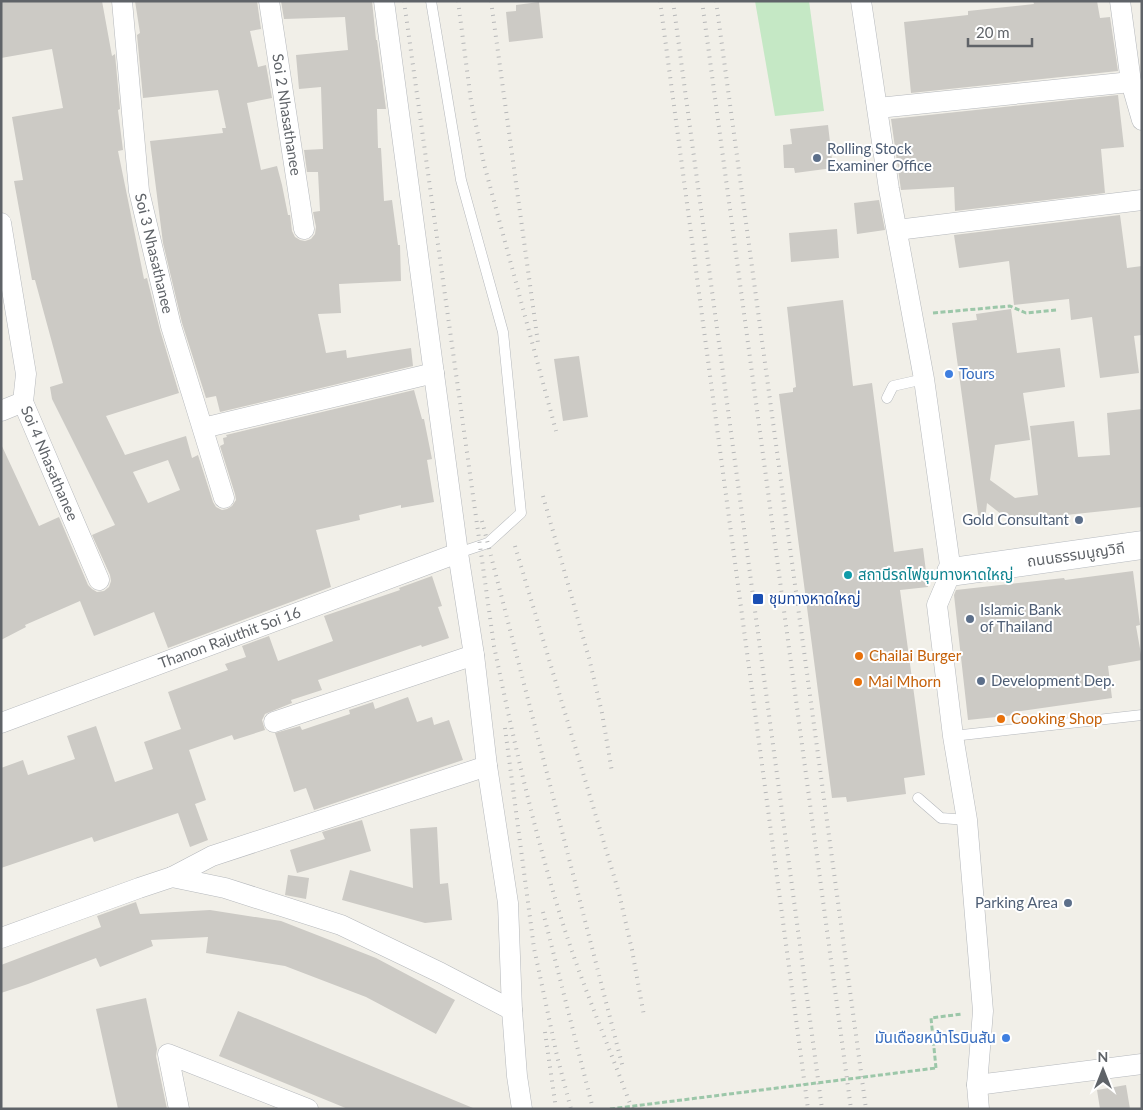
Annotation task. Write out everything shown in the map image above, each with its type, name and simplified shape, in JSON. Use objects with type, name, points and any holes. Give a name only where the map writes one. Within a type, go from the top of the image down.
[{"type":"street","name":"Soi 3 Nhasathanee","points":[[122,1],[139,191],[171,326],[224,498]]},
{"type":"street","name":"Soi 2 Nhasathanee","points":[[269,1],[304,229]]},
{"type":"street","points":[[384,1],[458,553],[474,655],[487,766],[508,903],[512,1010],[517,1076],[522,1109]]},
{"type":"street","points":[[861,1],[889,189],[924,379],[951,572],[937,605],[953,736],[967,820],[983,1011],[977,1086],[979,1109]]},
{"type":"street","points":[[1120,1],[1132,82],[1142,120]]},
{"type":"street","points":[[878,108],[1132,82]]},
{"type":"street","points":[[897,230],[1142,200]]},
{"type":"street","name":"Soi 4 Nhasathanee","points":[[1,223],[26,374],[23,402],[99,580]]},
{"type":"street","points":[[203,428],[434,373]]},
{"type":"street","points":[[1,411],[23,402]]},
{"type":"street","name":"ถนนธรรมนูญวิถี","points":[[951,572],[1142,545]]},
{"type":"street","name":"Thanon Rajuthit Soi 16","points":[[1,723],[458,553]]},
{"type":"street","points":[[274,722],[474,655]]},
{"type":"street","points":[[1,938],[172,877],[212,856],[487,766]]},
{"type":"street","points":[[172,877],[226,888],[340,924],[512,1010]]},
{"type":"street","points":[[179,1109],[168,1054],[308,1109]]},
{"type":"street","points":[[977,1086],[1142,1064]]},
{"type":"lane","points":[[431,1],[461,180],[503,332],[521,513],[488,543],[458,553]]},
{"type":"lane","points":[[887,398],[893,386],[924,379]]},
{"type":"lane","points":[[953,736],[1142,714]]},
{"type":"lane","points":[[918,798],[941,818],[967,820]]},
{"type":"path","points":[[912,315],[1010,306],[1026,313],[1056,310]]},
{"type":"path","points":[[610,1109],[936,1068],[931,1018],[983,1011]]},
{"type":"green space","points":[[755,1],[809,1],[824,111],[775,116]]},
{"type":"building","points":[[1,1],[102,1],[112,56],[115,54],[120,109],[118,110],[123,150],[118,151],[144,279],[147,278],[179,393],[106,416],[125,455],[186,436],[192,458],[198,455],[213,502],[216,507],[222,510],[227,509],[236,500],[220,446],[224,444],[223,438],[227,437],[226,435],[414,390],[422,419],[424,419],[432,459],[427,460],[434,502],[401,508],[401,505],[359,515],[360,520],[316,530],[331,587],[168,648],[154,612],[94,636],[80,601],[25,625],[26,627],[1,640],[1,444],[39,526],[59,517],[88,585],[97,592],[104,591],[109,587],[111,581],[92,535],[115,525],[52,399],[50,387],[63,383],[35,280],[32,280],[14,181],[23,180],[12,117],[63,108],[52,49],[1,58]],"holes":[[[168,460],[180,490],[148,503],[133,472]]]},
{"type":"building","points":[[135,1],[257,1],[261,29],[250,31],[258,67],[266,65],[272,98],[247,103],[261,170],[277,166],[288,215],[290,215],[292,231],[295,237],[305,241],[311,239],[315,234],[316,227],[313,212],[320,211],[318,172],[307,172],[304,150],[323,149],[321,87],[299,89],[296,55],[348,50],[345,17],[284,19],[281,1],[372,1],[386,109],[377,109],[378,148],[381,148],[384,201],[392,200],[398,245],[400,245],[401,281],[339,284],[341,313],[318,314],[326,353],[346,350],[347,358],[411,348],[413,366],[220,412],[216,396],[206,398],[182,323],[163,243],[150,141],[223,133],[222,128],[226,128],[218,90],[143,98],[137,35],[140,33]]},
{"type":"building","points":[[1033,1],[1097,1],[1100,18],[1110,17],[1118,71],[911,93],[904,22],[968,15],[968,11],[1034,4]]},
{"type":"building","points":[[539,2],[543,38],[509,42],[506,12],[516,11],[516,5]]},
{"type":"building","points":[[1118,95],[1124,147],[1101,149],[1105,193],[955,211],[954,187],[901,190],[891,119]]},
{"type":"building","points":[[828,125],[833,168],[795,173],[794,168],[784,168],[783,145],[792,144],[790,129]]},
{"type":"building","points":[[879,200],[885,230],[857,234],[854,203]]},
{"type":"building","points":[[1120,215],[1127,268],[1142,266],[1142,335],[1134,336],[1139,373],[1100,378],[1092,317],[1071,320],[1069,299],[1014,305],[1009,261],[959,268],[954,235]]},
{"type":"building","points":[[837,229],[839,258],[791,262],[789,233]]},
{"type":"building","name":"สถานีรถไฟชุมทางหาดใหญ่","points":[[843,300],[853,386],[872,383],[894,552],[923,548],[928,587],[900,590],[925,775],[904,778],[906,794],[847,802],[846,797],[832,798],[779,394],[793,392],[793,388],[796,387],[787,307]]},
{"type":"building","points":[[1011,309],[1017,353],[1060,348],[1065,387],[1023,393],[1030,440],[995,445],[990,480],[1015,498],[1038,495],[1030,426],[1074,421],[1078,457],[1110,455],[1107,413],[1142,409],[1142,507],[1010,521],[987,503],[985,521],[979,521],[952,323],[977,320],[976,314]]},
{"type":"building","points":[[579,356],[588,417],[563,421],[554,359]]},
{"type":"building","points":[[1133,571],[1140,625],[1136,626],[1142,660],[1108,666],[1112,698],[1014,712],[1015,715],[968,720],[954,595],[956,590],[1064,578],[1065,580]]},
{"type":"building","points":[[432,576],[442,606],[438,607],[449,638],[422,647],[421,645],[318,680],[322,690],[291,700],[292,703],[265,714],[262,720],[265,730],[234,740],[232,735],[189,750],[206,800],[195,804],[208,840],[190,847],[178,813],[94,842],[92,837],[1,868],[1,768],[23,760],[28,775],[75,759],[67,736],[96,726],[115,782],[153,769],[144,742],[181,729],[168,692],[228,670],[225,664],[246,657],[242,646],[269,636],[278,661],[333,641],[324,616],[400,590],[399,588]]},
{"type":"building","points":[[408,697],[417,722],[432,717],[434,725],[449,720],[463,760],[314,810],[306,788],[294,792],[275,733],[300,726],[302,730],[350,714],[349,710],[373,702],[375,709]]},
{"type":"building","points":[[362,820],[371,851],[297,873],[290,850],[325,839],[322,832]]},
{"type":"building","points":[[437,827],[440,884],[448,883],[452,920],[425,923],[342,900],[350,870],[413,888],[410,829]]},
{"type":"building","points":[[288,875],[309,878],[306,899],[285,895]]},
{"type":"building","points":[[136,902],[140,914],[210,910],[281,921],[376,958],[455,1000],[436,1034],[366,997],[285,966],[206,953],[208,937],[151,940],[153,946],[100,967],[96,958],[1,993],[1,965],[101,927],[97,916]]},
{"type":"building","points":[[146,998],[167,1109],[118,1109],[96,1009]]},
{"type":"building","points":[[238,1011],[473,1109],[348,1109],[219,1056]]},
{"type":"building","points":[[1126,1085],[1130,1109],[1100,1109],[1097,1090]]},
{"type":"railway","points":[[404,1],[494,646],[542,853],[562,921],[578,969],[632,1109]]},
{"type":"railway","points":[[458,1],[471,101],[484,164],[556,431]]},
{"type":"railway","points":[[491,1],[538,343]]},
{"type":"railway","points":[[660,1],[808,1109]]},
{"type":"railway","points":[[673,1],[822,1109]]},
{"type":"railway","points":[[702,1],[851,1109]]},
{"type":"railway","points":[[716,1],[866,1109]]},
{"type":"railway","points":[[543,496],[589,658],[602,713],[612,772]]},
{"type":"railway","points":[[482,521],[623,1068]]},
{"type":"railway","points":[[515,546],[619,893],[644,1016]]},
{"type":"railway","points":[[505,728],[534,948],[557,1056],[571,1109]]},
{"type":"railway","points":[[543,912],[593,1109]]},
{"type":"railway","points":[[545,1032],[556,1109]]},
{"type":"place","name":"Rolling Stock Examiner Office","points":[[817,158]]},
{"type":"place","name":"Tours","points":[[949,374]]},
{"type":"place","name":"Gold Consultant","points":[[1079,520]]},
{"type":"place","name":"สถานีรถไฟชุมทางหาดใหญ่","points":[[848,575]]},
{"type":"place","name":"ชุมทางหาดใหญ่","points":[[758,599]]},
{"type":"place","name":"Islamic Bank of Thailand","points":[[970,619]]},
{"type":"place","name":"Chailai Burger","points":[[859,656]]},
{"type":"place","name":"Development Dep.","points":[[981,681]]},
{"type":"place","name":"Mai Mhorn","points":[[858,682]]},
{"type":"place","name":"Cooking Shop","points":[[1001,719]]},
{"type":"place","name":"Parking Area","points":[[1068,903]]},
{"type":"place","name":"มันเดือยหน้าโรบินสัน","points":[[1006,1038]]}]
